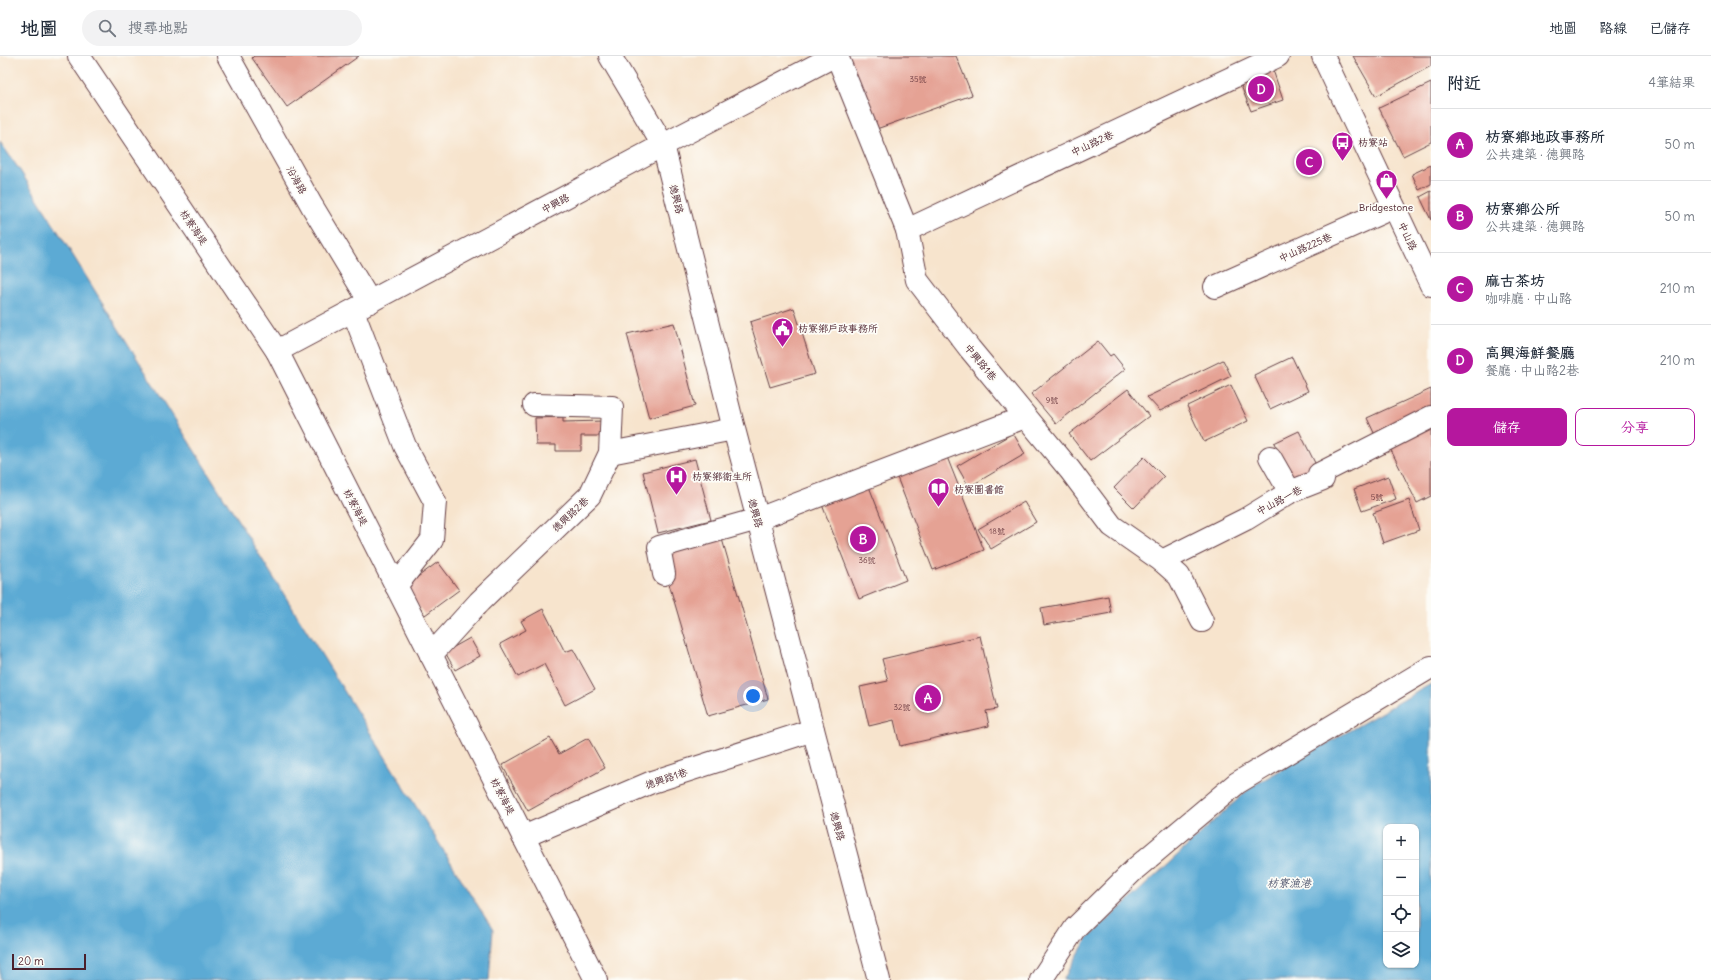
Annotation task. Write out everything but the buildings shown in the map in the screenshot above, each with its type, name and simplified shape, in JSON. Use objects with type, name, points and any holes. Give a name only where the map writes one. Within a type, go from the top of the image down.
[{"type":"street","name":"枋寮海堤","points":[[79,56],[277,351],[596,980]]},
{"type":"street","name":"沿海路","points":[[228,56],[312,206],[361,306],[405,446],[435,502],[432,540],[396,586]]},
{"type":"street","name":"德興路","points":[[610,56],[663,145],[734,429],[879,980]]},
{"type":"street","name":"中興路","points":[[277,351],[663,145],[836,56]]},
{"type":"street","name":"中興路1巷","points":[[836,56],[907,230],[917,280],[970,350],[1070,470],[1112,526],[1162,561],[1179,576],[1202,621]]},
{"type":"street","name":"中山路2巷","points":[[907,230],[1278,56]]},
{"type":"street","name":"中山路","points":[[1323,56],[1431,285]]},
{"type":"street","name":"中山路225巷","points":[[1215,287],[1394,207]]},
{"type":"street","name":"德興路2巷","points":[[431,655],[479,602],[590,495],[610,453],[612,408],[534,405]]},
{"type":"street","points":[[664,574],[658,548],[758,519],[1025,417]]},
{"type":"street","name":"中山路一巷","points":[[1162,561],[1246,519],[1290,492],[1322,479],[1319,474],[1431,417]]},
{"type":"street","points":[[610,453],[734,429]]},
{"type":"street","points":[[1270,457],[1290,492]]},
{"type":"street","points":[[1041,980],[1075,928],[1136,868],[1237,783],[1431,667]]},
{"type":"street","name":"德興路1巷","points":[[524,837],[652,782],[813,730]]},
{"type":"water","points":[[0,142],[21,172],[493,930],[489,980],[0,980]]},
{"type":"water","name":"枋寮漁港","points":[[1431,684],[1431,980],[1063,980],[1087,939],[1251,787]]},
{"type":"place","name":"高興海鮮餐廳","points":[[1261,89]]},
{"type":"place","name":"麻古茶坊","points":[[1309,162]]},
{"type":"place","name":"枋寮站","points":[[1343,162]]},
{"type":"place","name":"Bridgestone","points":[[1386,200]]},
{"type":"place","name":"枋寮鄉戶政事務所","points":[[782,348]]},
{"type":"place","name":"枋寮鄉衛生所","points":[[677,496]]},
{"type":"place","name":"枋寮圖書館","points":[[938,508]]},
{"type":"place","name":"枋寮鄉公所","points":[[863,539]]},
{"type":"place","name":"枋寮鄉地政事務所","points":[[928,698]]}]
